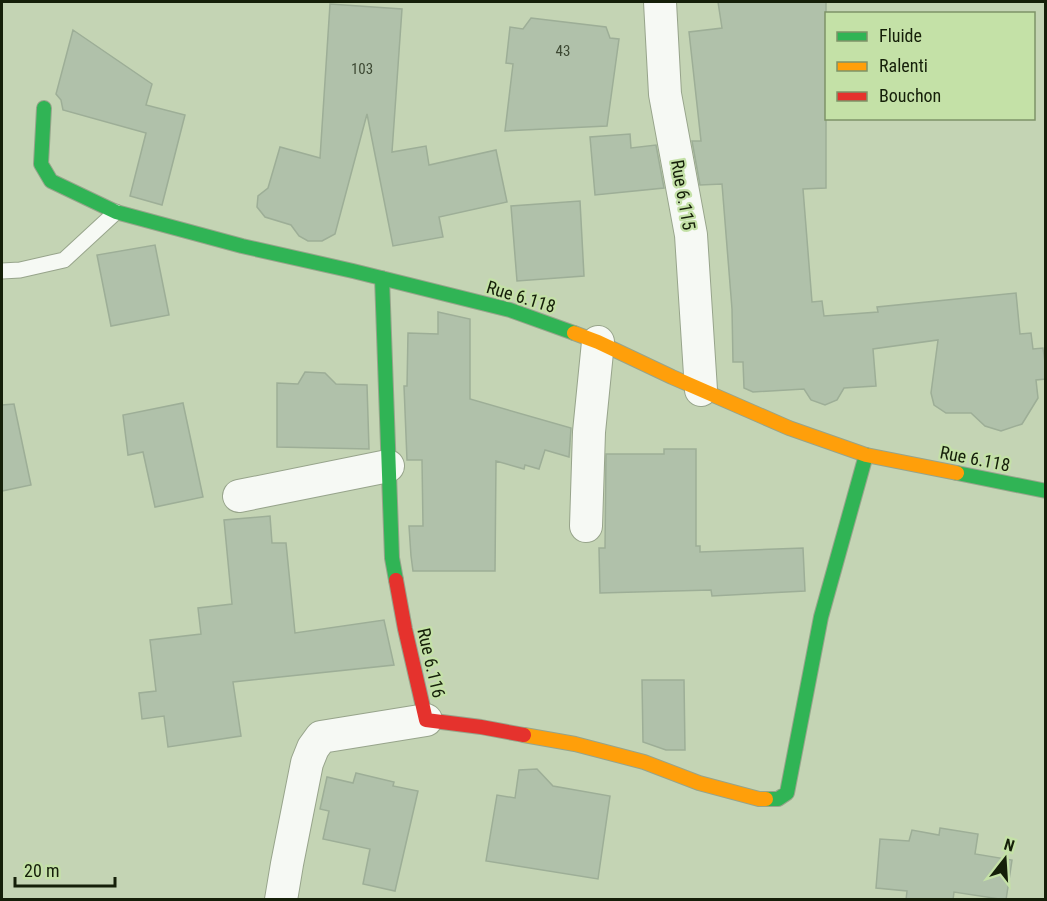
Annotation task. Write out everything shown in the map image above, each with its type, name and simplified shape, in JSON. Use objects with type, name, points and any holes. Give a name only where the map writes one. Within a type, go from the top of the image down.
[{"type":"street","name":"Rue 6.115","points":[[660,2],[665,94],[691,235],[702,390]]},
{"type":"street","name":"Rue 6.118","points":[[44,108],[41,164],[51,181],[116,212],[242,246],[510,310],[598,342],[789,428],[866,455],[1046,491]]},
{"type":"street","name":"Rue 6.116","points":[[382,278],[392,558],[405,629],[426,720],[481,727],[575,744],[644,762],[699,783],[759,799],[778,799],[787,793],[820,618],[866,455]]},
{"type":"street","points":[[586,526],[589,432],[598,342]]},
{"type":"street","points":[[239,496],[387,466]]},
{"type":"street","points":[[282,900],[307,763],[313,747],[321,737],[426,720]]},
{"type":"lane","points":[[2,271],[20,270],[64,260],[116,212]]},
{"type":"building","points":[[718,2],[826,2],[826,188],[803,189],[812,302],[822,301],[824,316],[878,312],[877,307],[1016,293],[1020,334],[1031,333],[1033,349],[1043,348],[1046,370],[1046,379],[1036,380],[1038,398],[1022,424],[1001,431],[985,426],[971,413],[946,413],[934,405],[931,393],[938,340],[873,349],[876,386],[844,388],[837,400],[825,405],[811,400],[804,389],[753,392],[744,388],[743,362],[733,362],[732,309],[722,184],[700,185],[692,141],[701,141],[689,32],[722,28]]},
{"type":"building","points":[[330,4],[402,9],[392,152],[426,146],[429,165],[496,150],[507,202],[439,217],[443,237],[393,246],[367,114],[335,234],[322,241],[308,241],[299,236],[291,225],[265,217],[257,207],[258,196],[268,188],[280,147],[320,158]]},
{"type":"building","points":[[531,18],[606,27],[610,38],[619,39],[607,126],[505,131],[513,64],[506,63],[510,27],[523,29]]},
{"type":"building","points":[[73,30],[152,84],[146,105],[185,115],[162,205],[130,196],[146,133],[63,110],[61,100],[56,94]]},
{"type":"building","points":[[630,134],[631,148],[656,145],[664,188],[595,195],[590,137]]},
{"type":"building","points":[[580,201],[584,276],[517,281],[511,206]]},
{"type":"building","points":[[155,245],[169,315],[111,326],[97,255]]},
{"type":"building","points":[[438,312],[470,319],[470,399],[571,428],[569,457],[545,450],[539,469],[525,465],[524,469],[496,461],[495,571],[413,571],[409,526],[423,526],[422,460],[407,460],[404,386],[407,386],[408,333],[438,334]]},
{"type":"building","points":[[305,372],[325,373],[336,384],[367,385],[369,449],[277,447],[277,383],[298,384]]},
{"type":"building","points":[[183,403],[203,497],[155,507],[143,452],[128,455],[123,415]]},
{"type":"building","points":[[14,404],[31,485],[2,491],[2,405]]},
{"type":"building","points":[[664,449],[696,449],[696,546],[700,546],[700,552],[803,548],[805,591],[712,596],[711,590],[600,593],[599,548],[605,548],[606,454],[664,454]]},
{"type":"building","points":[[270,516],[272,543],[286,543],[295,633],[384,620],[394,665],[233,682],[241,736],[168,747],[164,716],[142,719],[139,693],[156,691],[150,640],[201,634],[198,608],[232,604],[224,520]]},
{"type":"building","points":[[642,680],[684,680],[685,750],[666,750],[643,742]]},
{"type":"building","points":[[537,769],[553,786],[610,796],[598,879],[486,861],[497,795],[515,798],[519,770]]},
{"type":"building","points":[[356,773],[394,782],[393,786],[418,791],[395,891],[363,884],[370,849],[323,839],[329,811],[320,809],[327,777],[353,783]]},
{"type":"building","points":[[940,828],[978,834],[975,854],[1012,860],[1006,900],[954,892],[953,900],[906,900],[907,891],[876,888],[880,839],[909,841],[912,830],[939,835]]},
{"type":"traffic: fast","points":[[44,108],[41,164],[51,181],[116,212],[242,246],[510,310],[574,333]]},
{"type":"traffic: fast","points":[[382,278],[392,558],[396,580]]},
{"type":"traffic: fast","points":[[766,799],[778,799],[787,793],[821,617],[866,455]]},
{"type":"traffic: fast","points":[[957,473],[1046,491]]},
{"type":"traffic: slow","points":[[574,333],[789,428],[866,455],[957,473]]},
{"type":"traffic: slow","points":[[524,735],[575,744],[644,762],[699,783],[766,799]]},
{"type":"traffic: jam","points":[[396,580],[426,720],[524,735]]}]
